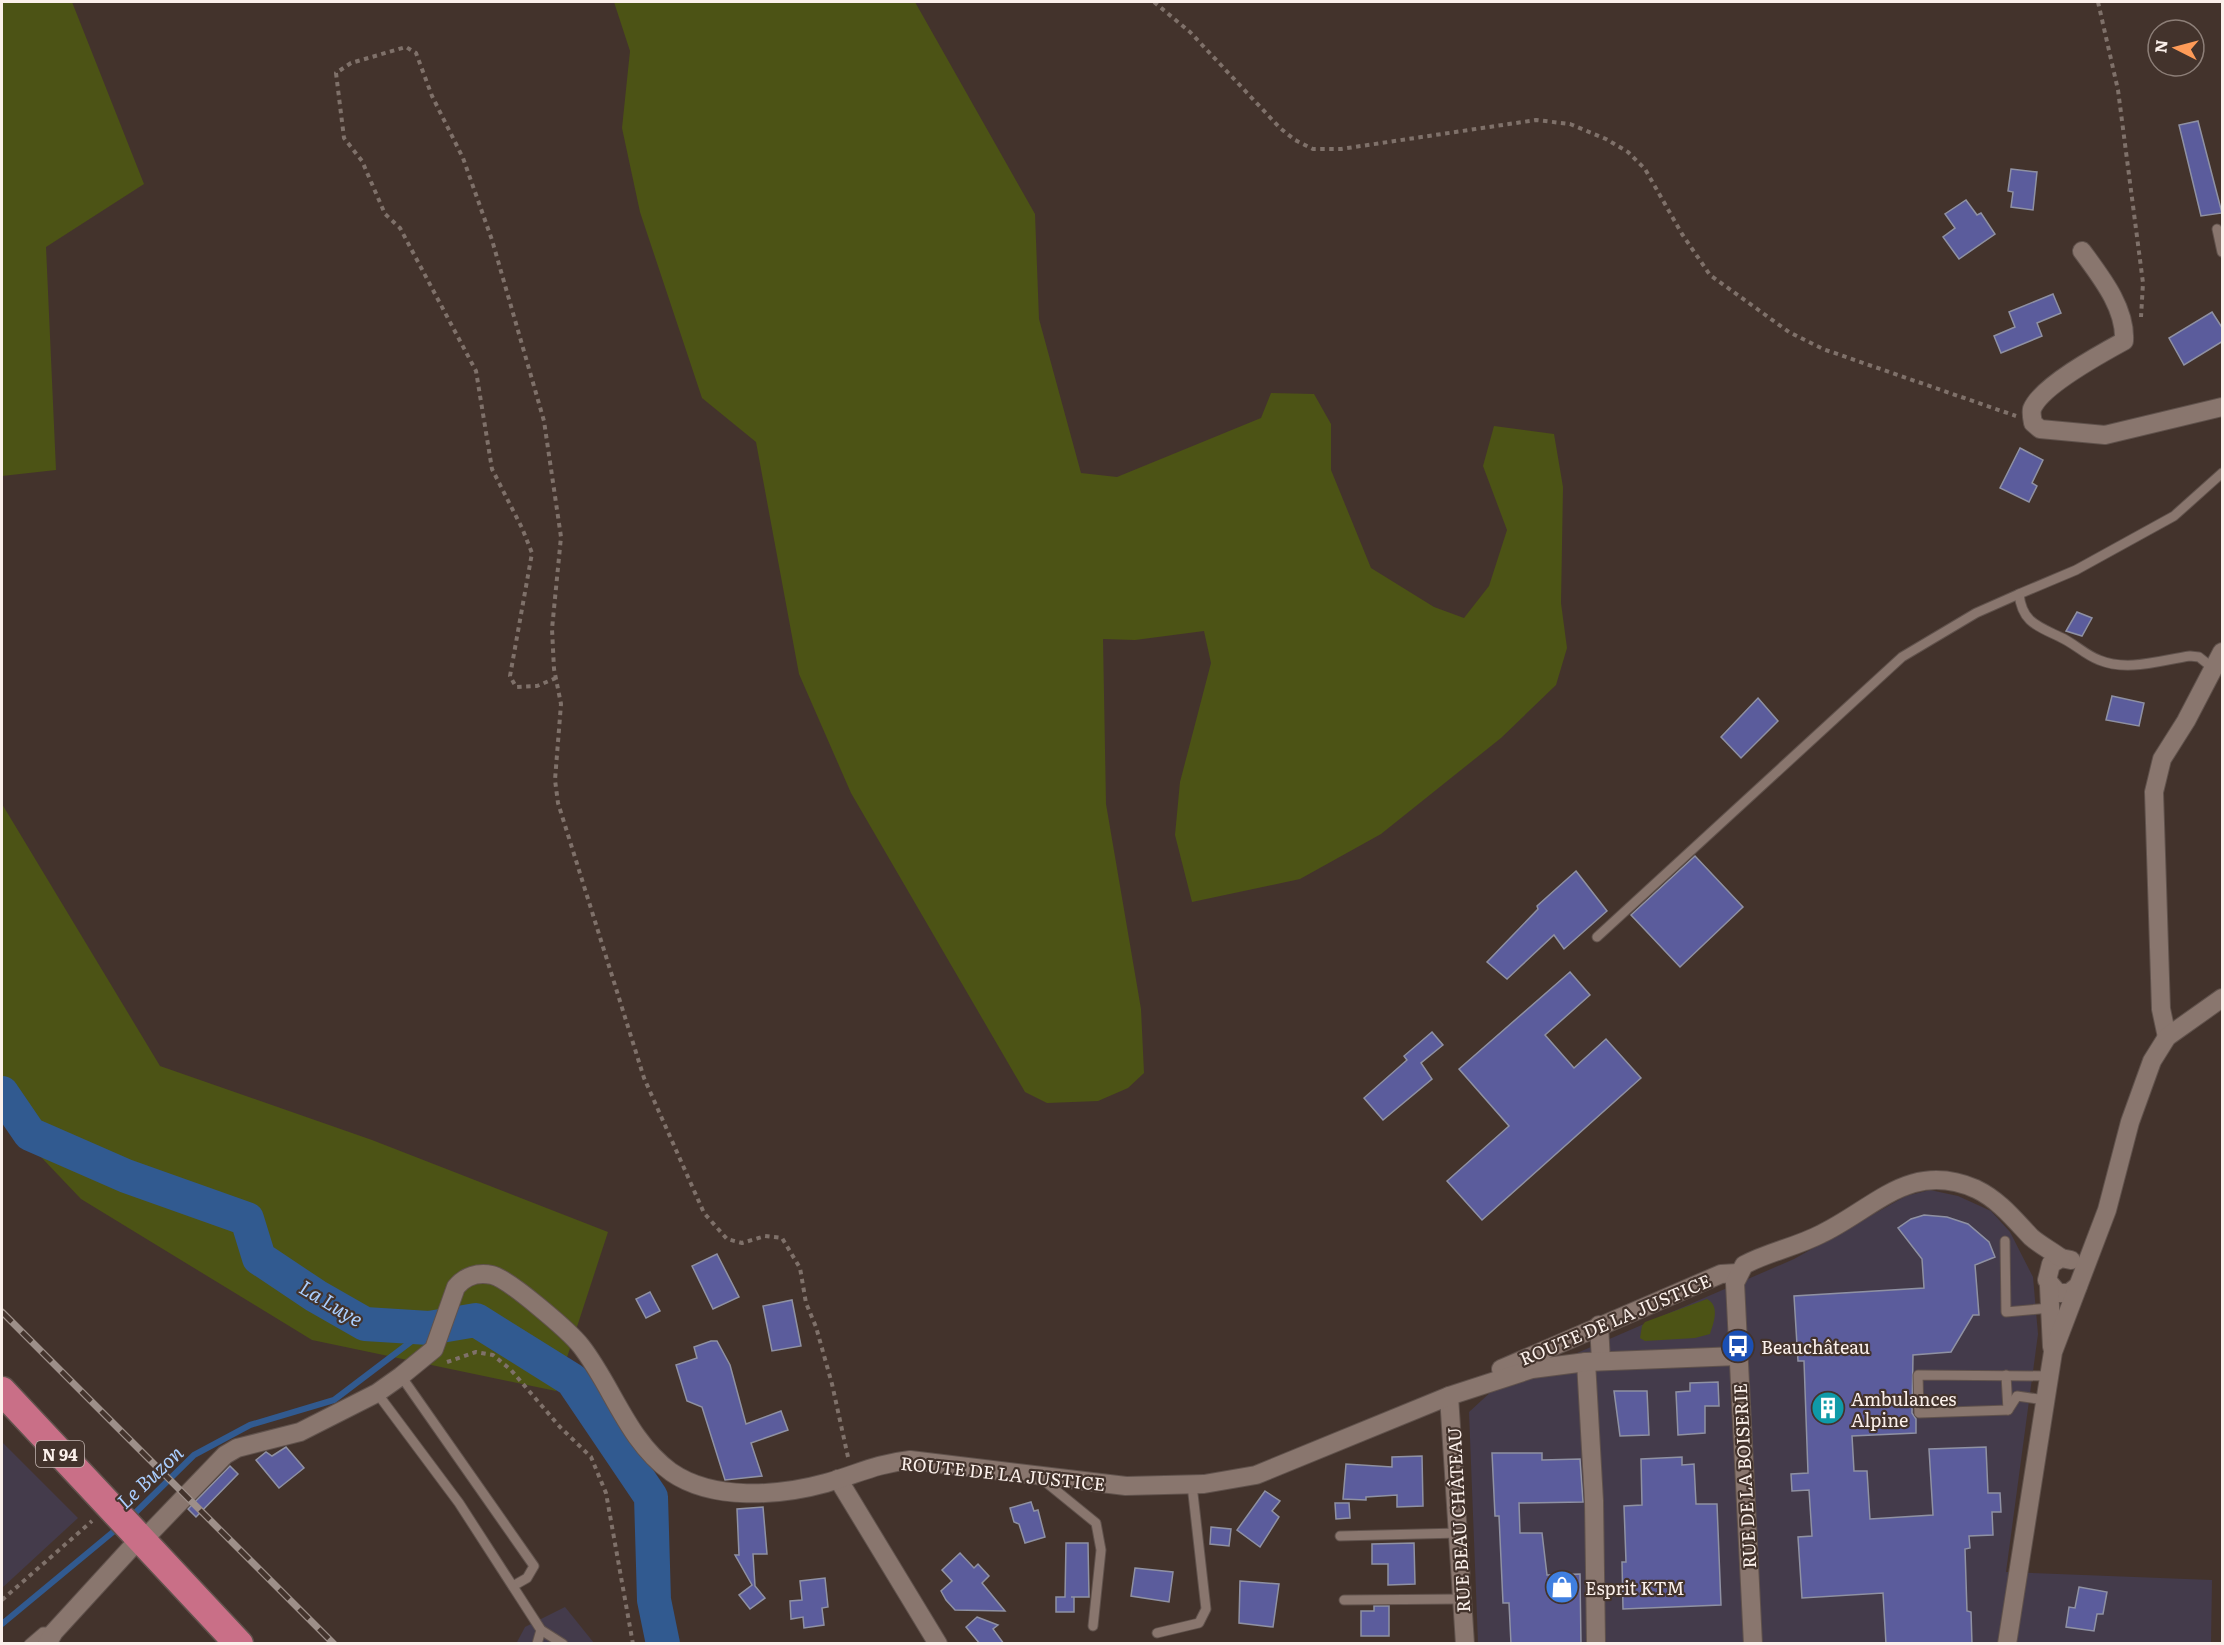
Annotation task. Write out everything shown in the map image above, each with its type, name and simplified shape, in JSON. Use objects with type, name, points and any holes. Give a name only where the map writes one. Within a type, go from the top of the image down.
[{"type":"main road","name":"N 94","points":[[2,1391],[239,1644]]},
{"type":"street","points":[[2082,251],[2111,294],[2125,329],[2124,341],[2083,364],[2039,398],[2032,410],[2033,423],[2040,429],[2105,435],[2223,407]]},
{"type":"street","points":[[2167,1037],[2161,1010],[2154,792],[2162,759],[2223,652]]},
{"type":"street","points":[[2007,1644],[2053,1352],[2097,1235],[2141,1088],[2152,1061],[2167,1037],[2223,999]]},
{"type":"street","name":"ROUTE DE LA JUSTICE","points":[[1449,1396],[1527,1356],[1599,1325],[1721,1274],[1738,1273],[1755,1259],[1809,1240],[1887,1193],[1920,1180],[1939,1180],[1977,1190],[2011,1214],[2056,1268],[2077,1264],[2080,1281]]},
{"type":"street","points":[[2053,1352],[2050,1308],[2056,1268],[2089,1246],[2097,1235]]},
{"type":"street","points":[[2056,1268],[2063,1294],[2080,1281]]},
{"type":"street","name":"RUE DE LA BOISERIE","points":[[1738,1273],[1735,1284],[1753,1644]]},
{"type":"street","name":"ROUTE DE LA JUSTICE","points":[[51,1638],[125,1523],[237,1448],[300,1432],[377,1393],[434,1349],[439,1341],[456,1287],[463,1279],[483,1274],[494,1275],[534,1303],[581,1346],[628,1425],[648,1451],[670,1471],[690,1483],[725,1491],[777,1491],[807,1487],[882,1463],[910,1460],[1125,1486],[1192,1485],[1256,1475],[1449,1396],[1532,1368],[1594,1361],[1738,1356]]},
{"type":"street","points":[[1596,1644],[1594,1361],[1599,1325]]},
{"type":"street","name":"RUE BEAU CHÂTEAU","points":[[1449,1396],[1465,1644]]},
{"type":"street","points":[[846,1475],[938,1644]]},
{"type":"lane","points":[[2217,229],[2223,252]]},
{"type":"lane","points":[[1597,937],[1902,657],[1976,613],[2076,570],[2174,516],[2223,473]]},
{"type":"lane","points":[[2019,594],[2021,610],[2038,628],[2063,638],[2075,648],[2098,660],[2129,666],[2190,656],[2199,657],[2214,669]]},
{"type":"lane","points":[[2005,1241],[2006,1312],[2050,1308]]},
{"type":"lane","points":[[2008,1410],[1919,1413],[1918,1375],[2049,1376]]},
{"type":"lane","points":[[2006,1375],[2008,1410]]},
{"type":"lane","points":[[401,1376],[534,1566],[527,1578],[513,1586]]},
{"type":"lane","points":[[377,1393],[459,1503],[541,1630],[562,1644]]},
{"type":"lane","points":[[2008,1410],[2017,1396],[2045,1400]]},
{"type":"lane","points":[[1040,1477],[1096,1523],[1101,1550],[1093,1626]]},
{"type":"lane","points":[[1157,1633],[1199,1623],[1206,1609],[1192,1485]]},
{"type":"lane","points":[[1340,1536],[1459,1533]]},
{"type":"lane","points":[[1344,1600],[1463,1599]]},
{"type":"lane","points":[[537,1644],[541,1630]]},
{"type":"lane","points":[[29,1644],[43,1632],[51,1638]]},
{"type":"path","points":[[1154,2],[1190,32],[1281,128],[1313,149],[1341,149],[1536,120],[1570,124],[1606,139],[1628,152],[1645,169],[1682,234],[1710,275],[1789,332],[1823,349],[2033,423]]},
{"type":"path","points":[[2098,2],[2118,90],[2143,283],[2140,322],[2136,332],[2124,341]]},
{"type":"path","points":[[556,678],[537,686],[516,687],[510,676],[532,554],[522,528],[492,469],[476,371],[400,228],[385,214],[362,161],[344,138],[336,73],[351,63],[406,46],[416,52],[432,96],[463,158],[492,240],[544,421],[561,537],[552,629],[556,678],[561,704],[555,780],[558,803],[645,1078],[704,1213],[727,1239],[742,1243],[765,1236],[782,1238],[793,1252],[800,1268],[806,1303],[816,1327],[846,1475]]},
{"type":"path","points":[[440,1366],[455,1357],[476,1352],[493,1355],[511,1370],[591,1457],[606,1493],[633,1644]]},
{"type":"path","points":[[2,1600],[125,1523]]},
{"type":"shaded area","points":[[1930,1190],[1958,1196],[1991,1211],[2010,1232],[2033,1277],[2038,1334],[2006,1572],[2212,1580],[2211,1643],[1478,1643],[1469,1412],[1494,1389],[1794,1259],[1906,1196]]},
{"type":"shaded area","points":[[2,1442],[78,1518],[2,1588]]},
{"type":"shaded area","points":[[565,1607],[594,1643],[516,1644],[525,1627]]},
{"type":"green space","points":[[2,2],[72,2],[144,184],[46,247],[56,470],[2,476]]},
{"type":"green space","points":[[614,2],[915,2],[1035,214],[1039,319],[1081,473],[1117,477],[1261,418],[1271,393],[1314,394],[1331,424],[1331,470],[1371,568],[1434,607],[1464,618],[1489,586],[1507,530],[1483,466],[1494,426],[1554,434],[1563,487],[1561,603],[1567,648],[1556,685],[1501,738],[1381,834],[1300,879],[1192,902],[1175,835],[1180,782],[1211,663],[1204,631],[1135,640],[1103,639],[1106,804],[1141,1009],[1144,1073],[1128,1088],[1098,1101],[1047,1103],[1025,1092],[851,793],[799,674],[756,442],[702,398],[640,212],[622,128],[630,51]]},
{"type":"green space","points":[[2,804],[160,1066],[372,1140],[608,1232],[556,1391],[312,1340],[81,1199],[2,1116]]},
{"type":"green space","points":[[1707,1299],[1715,1310],[1710,1334],[1695,1338],[1645,1341],[1640,1338],[1645,1322]]},
{"type":"building","points":[[2198,121],[2222,213],[2201,216],[2179,125]]},
{"type":"building","points":[[2011,169],[2037,172],[2033,210],[2011,207],[2013,192],[2008,191]]},
{"type":"building","points":[[1966,200],[1977,215],[1981,213],[1995,234],[1959,259],[1943,237],[1955,228],[1945,214]]},
{"type":"building","points":[[2053,294],[2061,313],[2037,323],[2042,336],[2001,353],[1994,336],[2015,327],[2009,312]]},
{"type":"building","points":[[2212,312],[2223,329],[2223,341],[2184,365],[2169,338]]},
{"type":"building","points":[[2020,448],[2043,460],[2032,483],[2037,486],[2029,502],[2000,488]]},
{"type":"building","points":[[2077,612],[2092,618],[2082,636],[2066,631]]},
{"type":"building","points":[[2112,696],[2144,703],[2139,726],[2106,720]]},
{"type":"building","points":[[1758,698],[1778,721],[1741,758],[1721,737]]},
{"type":"building","points":[[1695,856],[1743,907],[1680,967],[1631,915]]},
{"type":"building","points":[[1576,871],[1607,911],[1564,949],[1554,935],[1507,979],[1487,962],[1538,909],[1537,906]]},
{"type":"building","points":[[1570,972],[1590,995],[1545,1035],[1574,1068],[1606,1039],[1641,1078],[1482,1220],[1447,1181],[1509,1126],[1459,1069]]},
{"type":"building","points":[[1432,1032],[1443,1045],[1421,1063],[1432,1079],[1383,1120],[1364,1098],[1407,1060],[1404,1056]]},
{"type":"building","points":[[1924,1215],[1947,1217],[1968,1224],[1989,1242],[1995,1257],[1975,1265],[1979,1315],[1973,1315],[1951,1352],[1913,1355],[1912,1413],[1916,1419],[1916,1433],[1852,1436],[1854,1471],[1867,1471],[1870,1519],[1933,1515],[1929,1449],[1986,1447],[1988,1493],[2000,1493],[2001,1512],[1992,1512],[1993,1535],[1969,1536],[1970,1548],[1965,1549],[1967,1611],[1971,1612],[1972,1644],[1886,1644],[1883,1593],[1802,1598],[1798,1537],[1812,1536],[1809,1490],[1792,1491],[1791,1474],[1808,1473],[1804,1361],[1798,1361],[1794,1296],[1924,1288],[1922,1259],[1898,1228],[1911,1219]]},
{"type":"building","points":[[717,1254],[739,1297],[713,1309],[692,1266]]},
{"type":"building","points":[[650,1292],[660,1311],[646,1318],[636,1299]]},
{"type":"building","points":[[792,1300],[801,1346],[772,1351],[763,1306]]},
{"type":"building","points":[[717,1341],[730,1365],[746,1424],[781,1411],[788,1430],[751,1443],[762,1476],[725,1480],[702,1407],[687,1401],[676,1365],[697,1358],[694,1347]]},
{"type":"building","points":[[1718,1382],[1719,1406],[1705,1406],[1705,1433],[1678,1435],[1676,1392],[1690,1391],[1690,1383]]},
{"type":"building","points":[[1614,1391],[1647,1391],[1649,1435],[1620,1436]]},
{"type":"building","points":[[286,1447],[304,1468],[279,1488],[256,1460],[266,1452],[272,1456]]},
{"type":"building","points":[[1492,1453],[1542,1453],[1542,1460],[1580,1459],[1583,1502],[1519,1503],[1520,1533],[1542,1533],[1547,1575],[1580,1574],[1581,1644],[1511,1644],[1509,1603],[1503,1603],[1499,1516],[1495,1516]]},
{"type":"building","points":[[1422,1456],[1423,1506],[1397,1507],[1397,1495],[1366,1497],[1366,1500],[1343,1499],[1346,1464],[1392,1467],[1392,1457]]},
{"type":"building","points":[[1682,1457],[1682,1465],[1694,1464],[1696,1504],[1717,1504],[1721,1605],[1623,1609],[1622,1562],[1626,1562],[1624,1506],[1642,1505],[1641,1459]]},
{"type":"building","points":[[230,1466],[238,1474],[196,1517],[188,1509]]},
{"type":"building","points":[[1265,1491],[1280,1501],[1272,1511],[1279,1517],[1260,1547],[1237,1530]]},
{"type":"building","points":[[1031,1502],[1034,1511],[1038,1510],[1045,1537],[1025,1543],[1019,1524],[1014,1522],[1010,1508]]},
{"type":"building","points":[[1335,1503],[1349,1503],[1350,1518],[1336,1519]]},
{"type":"building","points":[[763,1507],[767,1554],[753,1554],[755,1586],[765,1598],[750,1609],[739,1595],[752,1585],[735,1555],[739,1555],[737,1509]]},
{"type":"building","points":[[1211,1527],[1231,1529],[1229,1546],[1210,1544]]},
{"type":"building","points":[[1066,1543],[1088,1543],[1089,1597],[1074,1597],[1074,1612],[1056,1612],[1056,1597],[1065,1597]]},
{"type":"building","points":[[1414,1543],[1415,1584],[1388,1585],[1388,1564],[1372,1564],[1372,1544]]},
{"type":"building","points":[[960,1553],[974,1568],[978,1564],[989,1576],[982,1583],[1005,1611],[955,1610],[946,1600],[941,1591],[952,1581],[942,1570]]},
{"type":"building","points":[[1135,1568],[1173,1572],[1169,1602],[1131,1596]]},
{"type":"building","points":[[825,1578],[828,1607],[822,1608],[824,1625],[804,1628],[803,1617],[791,1619],[790,1601],[802,1600],[800,1581]]},
{"type":"building","points":[[1240,1581],[1279,1584],[1273,1627],[1239,1623]]},
{"type":"building","points":[[2079,1587],[2107,1592],[2103,1614],[2097,1614],[2094,1631],[2066,1627],[2069,1607],[2075,1608]]},
{"type":"building","points":[[1374,1606],[1389,1606],[1389,1636],[1361,1636],[1361,1611],[1374,1611]]},
{"type":"building","points":[[977,1617],[998,1625],[993,1629],[1004,1644],[980,1644],[966,1627]]},
{"type":"waterway","name":"La Luye","points":[[2,1093],[30,1134],[126,1176],[247,1219],[259,1258],[316,1296],[365,1324],[429,1328],[476,1320],[572,1380],[651,1497],[654,1600],[663,1644]]},
{"type":"waterway","name":"Le Buzon","points":[[131,1517],[194,1455],[250,1425],[334,1400],[429,1328]]},
{"type":"waterway","name":"Le Buzon","points":[[2,1624],[119,1527]]},
{"type":"railway","points":[[2,1312],[334,1644]]},
{"type":"place","name":"Beauchâteau","points":[[1738,1346]]},
{"type":"place","name":"Ambulances Alpine","points":[[1828,1408]]},
{"type":"place","name":"Esprit KTM","points":[[1562,1587]]}]
